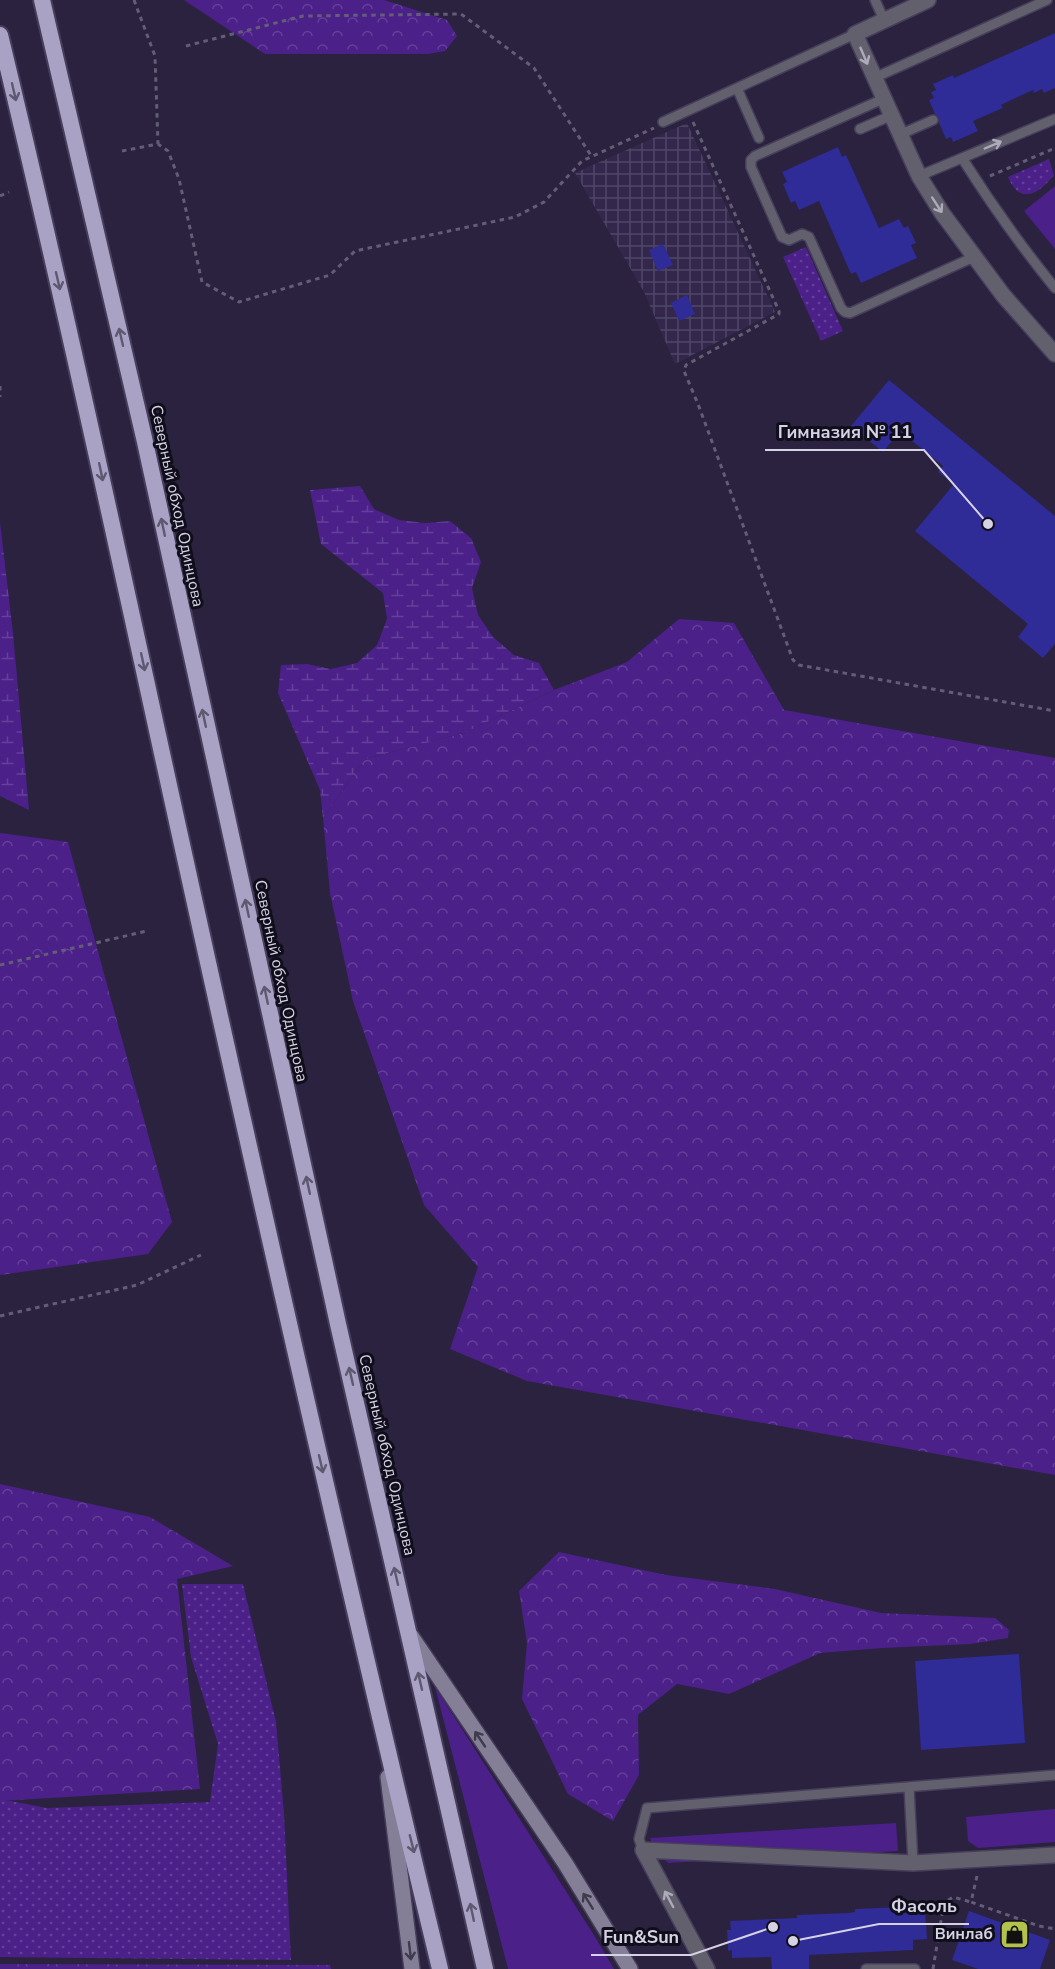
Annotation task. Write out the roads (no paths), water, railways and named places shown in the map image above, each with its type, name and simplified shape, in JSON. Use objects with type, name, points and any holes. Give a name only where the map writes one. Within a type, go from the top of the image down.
[{"type":"highway","name":"Северный обход Одинцова","points":[[42,0],[145,442],[338,1324],[485,1969]]},
{"type":"highway","points":[[0,35],[95,441],[291,1335],[381,1726],[412,1846],[440,1969]]},
{"type":"main road","points":[[409,1633],[565,1863],[630,1969]]},
{"type":"main road","points":[[381,1726],[412,1969]]},
{"type":"street","points":[[928,0],[855,34],[919,176],[974,257],[1009,303],[1055,354]]},
{"type":"street","points":[[643,1850],[913,1863],[1055,1854]]},
{"type":"street","points":[[643,1850],[707,1969]]},
{"type":"lane","points":[[875,0],[884,20]]},
{"type":"lane","points":[[874,78],[1047,0]]},
{"type":"lane","points":[[663,123],[855,34]]},
{"type":"lane","points":[[737,88],[759,138]]},
{"type":"lane","points":[[883,99],[754,156],[751,160],[751,167],[782,237],[789,240],[802,234],[809,237],[841,308],[844,312],[850,313],[974,257]]},
{"type":"lane","points":[[860,129],[890,116]]},
{"type":"lane","points":[[919,176],[1055,119]]},
{"type":"lane","points":[[899,135],[933,120]]},
{"type":"lane","points":[[962,158],[1024,250],[1055,288]]},
{"type":"lane","points":[[643,1850],[639,1839],[647,1808],[1055,1775]]},
{"type":"lane","points":[[909,1787],[913,1863]]},
{"type":"lane","points":[[866,1969],[915,1969]]},
{"type":"place","name":"Гимназия № 11","points":[[988,524]]},
{"type":"place","name":"Fun&Sun","points":[[773,1927]]},
{"type":"place","name":"Винлаб","points":[[1014,1934]]},
{"type":"place","name":"Фасоль","points":[[793,1941]]}]
